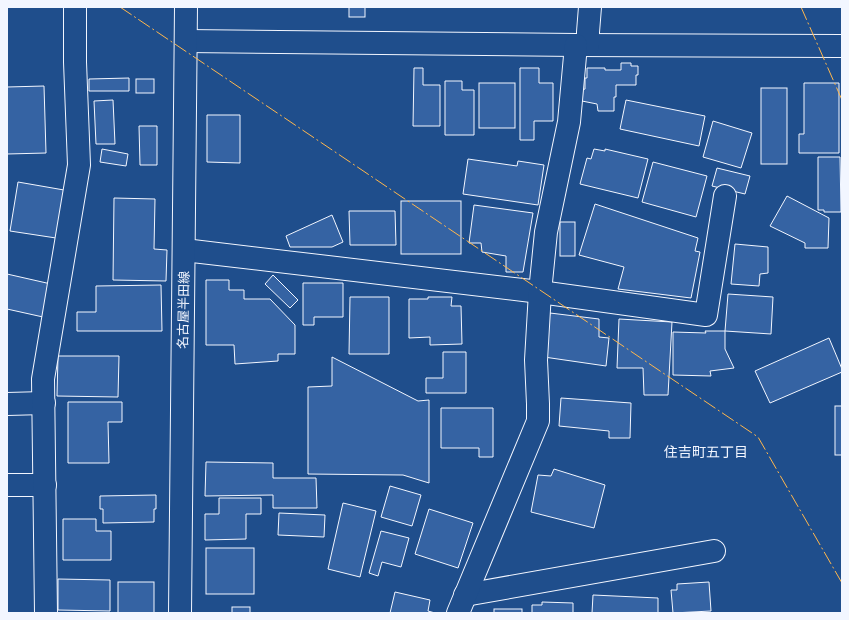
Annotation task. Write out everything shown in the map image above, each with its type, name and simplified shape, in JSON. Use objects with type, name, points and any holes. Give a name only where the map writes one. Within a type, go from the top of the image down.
[{"type":"street","points":[[46,613],[43,379],[79,165],[74,7]]},
{"type":"street","name":"名古屋半田線","points":[[180,613],[186,7]]},
{"type":"street","points":[[461,604],[538,421],[536,360],[540,292],[546,232],[569,122],[582,45],[588,32],[590,7]]},
{"type":"street","points":[[186,41],[842,46]]},
{"type":"street","points":[[184,250],[540,292],[706,315],[725,196]]},
{"type":"street","points":[[7,404],[44,403]]},
{"type":"street","points":[[7,485],[45,485]]},
{"type":"street","points":[[461,604],[714,552]]},
{"type":"building","points":[[349,7],[365,7],[365,17],[349,17]]},
{"type":"building","points":[[621,63],[631,63],[631,66],[638,66],[638,75],[636,75],[636,85],[616,85],[614,111],[598,111],[597,104],[582,101],[582,90],[585,89],[587,68],[621,70]]},
{"type":"building","points":[[414,68],[423,68],[423,85],[440,85],[440,126],[413,126]]},
{"type":"building","points":[[520,68],[539,68],[539,83],[553,83],[553,121],[534,121],[534,140],[520,140]]},
{"type":"building","points":[[129,78],[129,91],[89,91],[89,79]]},
{"type":"building","points":[[136,79],[154,79],[154,93],[136,93]]},
{"type":"building","points":[[445,81],[462,81],[462,90],[474,90],[474,135],[445,135]]},
{"type":"building","points":[[479,83],[515,83],[515,128],[479,128]]},
{"type":"building","points":[[804,83],[839,83],[839,153],[799,153],[799,134],[804,134]]},
{"type":"building","points":[[44,86],[46,153],[7,154],[7,87]]},
{"type":"building","points":[[761,88],[787,88],[787,164],[761,164]]},
{"type":"building","points":[[113,100],[115,144],[96,144],[94,101]]},
{"type":"building","points":[[626,100],[705,116],[699,146],[620,129]]},
{"type":"building","points":[[207,115],[240,115],[240,163],[207,162]]},
{"type":"building","points":[[713,121],[752,133],[741,168],[703,157]]},
{"type":"building","points":[[139,126],[157,126],[157,165],[140,165]]},
{"type":"building","points":[[102,149],[128,154],[126,166],[100,162]]},
{"type":"building","points":[[594,149],[605,151],[605,149],[648,159],[638,198],[580,184],[587,158],[591,159]]},
{"type":"building","points":[[818,157],[840,157],[841,212],[824,212],[824,210],[818,210]]},
{"type":"building","points":[[468,159],[517,166],[518,161],[544,165],[538,205],[463,194]]},
{"type":"building","points":[[653,162],[707,176],[696,217],[642,202]]},
{"type":"building","points":[[717,168],[750,176],[745,194],[712,186]]},
{"type":"building","points":[[18,182],[64,190],[56,238],[10,231]]},
{"type":"building","points":[[787,196],[829,218],[828,248],[805,248],[805,243],[770,226]]},
{"type":"building","points":[[114,198],[155,199],[154,249],[167,250],[166,281],[113,280]]},
{"type":"building","points":[[401,201],[461,201],[461,254],[401,254]]},
{"type":"building","points":[[595,204],[698,238],[695,251],[700,252],[691,298],[618,289],[624,267],[579,255]]},
{"type":"building","points":[[474,205],[533,213],[523,272],[506,272],[506,256],[482,252],[481,243],[469,243]]},
{"type":"building","points":[[349,211],[395,211],[396,245],[350,245]]},
{"type":"building","points":[[332,215],[343,242],[332,247],[290,247],[286,236]]},
{"type":"building","points":[[560,222],[575,222],[575,256],[560,256]]},
{"type":"building","points":[[735,244],[768,247],[768,273],[760,274],[759,286],[731,284]]},
{"type":"building","points":[[7,274],[51,284],[43,317],[7,309]]},
{"type":"building","points":[[273,275],[298,300],[290,308],[265,284]]},
{"type":"building","points":[[206,280],[229,280],[229,290],[244,290],[244,299],[270,299],[295,325],[295,354],[278,354],[278,361],[235,364],[234,345],[206,345]]},
{"type":"building","points":[[303,283],[343,283],[343,317],[314,317],[314,325],[303,325]]},
{"type":"building","points":[[161,285],[162,331],[77,331],[77,312],[96,312],[96,286]]},
{"type":"building","points":[[728,294],[773,297],[771,334],[725,331]]},
{"type":"building","points":[[350,297],[389,297],[389,354],[349,354]]},
{"type":"building","points":[[428,297],[452,297],[451,306],[461,306],[462,344],[430,345],[430,337],[409,338],[409,299],[428,299]]},
{"type":"building","points":[[550,313],[599,319],[599,337],[609,338],[606,366],[544,357]]},
{"type":"building","points":[[619,319],[672,322],[668,395],[644,395],[643,368],[617,368]]},
{"type":"building","points":[[705,331],[725,331],[725,349],[734,368],[710,371],[711,376],[673,375],[673,332],[706,333]]},
{"type":"building","points":[[829,338],[842,372],[770,403],[755,371]]},
{"type":"building","points":[[443,352],[466,352],[466,393],[426,393],[426,378],[443,378]]},
{"type":"building","points":[[58,356],[119,356],[118,397],[57,396]]},
{"type":"building","points":[[332,357],[418,401],[429,400],[429,483],[403,475],[308,474],[308,387],[332,386]]},
{"type":"building","points":[[561,398],[631,403],[630,438],[609,438],[609,431],[559,426]]},
{"type":"building","points":[[68,402],[122,402],[122,422],[108,422],[109,463],[68,463]]},
{"type":"building","points":[[835,406],[842,406],[842,455],[835,455]]},
{"type":"building","points":[[441,408],[493,408],[493,457],[479,457],[479,448],[441,448]]},
{"type":"building","points":[[206,462],[273,463],[273,478],[316,478],[317,508],[273,508],[273,495],[205,496]]},
{"type":"building","points":[[554,469],[605,485],[594,528],[531,512],[538,475],[551,476]]},
{"type":"building","points":[[390,486],[421,495],[412,526],[381,517]]},
{"type":"building","points":[[156,495],[154,522],[103,523],[103,509],[100,509],[100,496]]},
{"type":"building","points":[[219,498],[261,498],[261,514],[246,514],[246,539],[205,540],[205,514],[219,514]]},
{"type":"building","points":[[343,503],[376,511],[360,577],[328,569]]},
{"type":"building","points":[[429,509],[473,523],[458,568],[415,554]]},
{"type":"building","points":[[279,513],[325,515],[324,537],[278,535]]},
{"type":"building","points":[[63,519],[96,519],[96,531],[111,531],[111,560],[63,560]]},
{"type":"building","points":[[381,531],[409,538],[401,567],[382,562],[378,576],[369,573]]},
{"type":"building","points":[[206,548],[254,548],[254,594],[206,594]]},
{"type":"building","points":[[58,579],[110,580],[110,611],[58,610]]},
{"type":"building","points":[[118,582],[154,582],[154,613],[118,613]]},
{"type":"building","points":[[709,582],[711,611],[673,613],[671,590],[677,590],[677,584]]},
{"type":"building","points":[[395,592],[430,600],[428,611],[435,613],[390,613]]},
{"type":"building","points":[[593,595],[658,598],[658,613],[592,613]]},
{"type":"building","points":[[542,602],[573,603],[573,613],[532,613],[532,605],[542,605]]},
{"type":"building","points":[[232,607],[250,607],[250,613],[232,613]]},
{"type":"building","points":[[494,609],[522,609],[522,613],[494,613]]},
{"type":"power","points":[[120,7],[758,437],[842,583]]},
{"type":"power","points":[[801,7],[842,100]]},
{"type":"district","name":"住吉町五丁目","points":[[706,452]]}]
